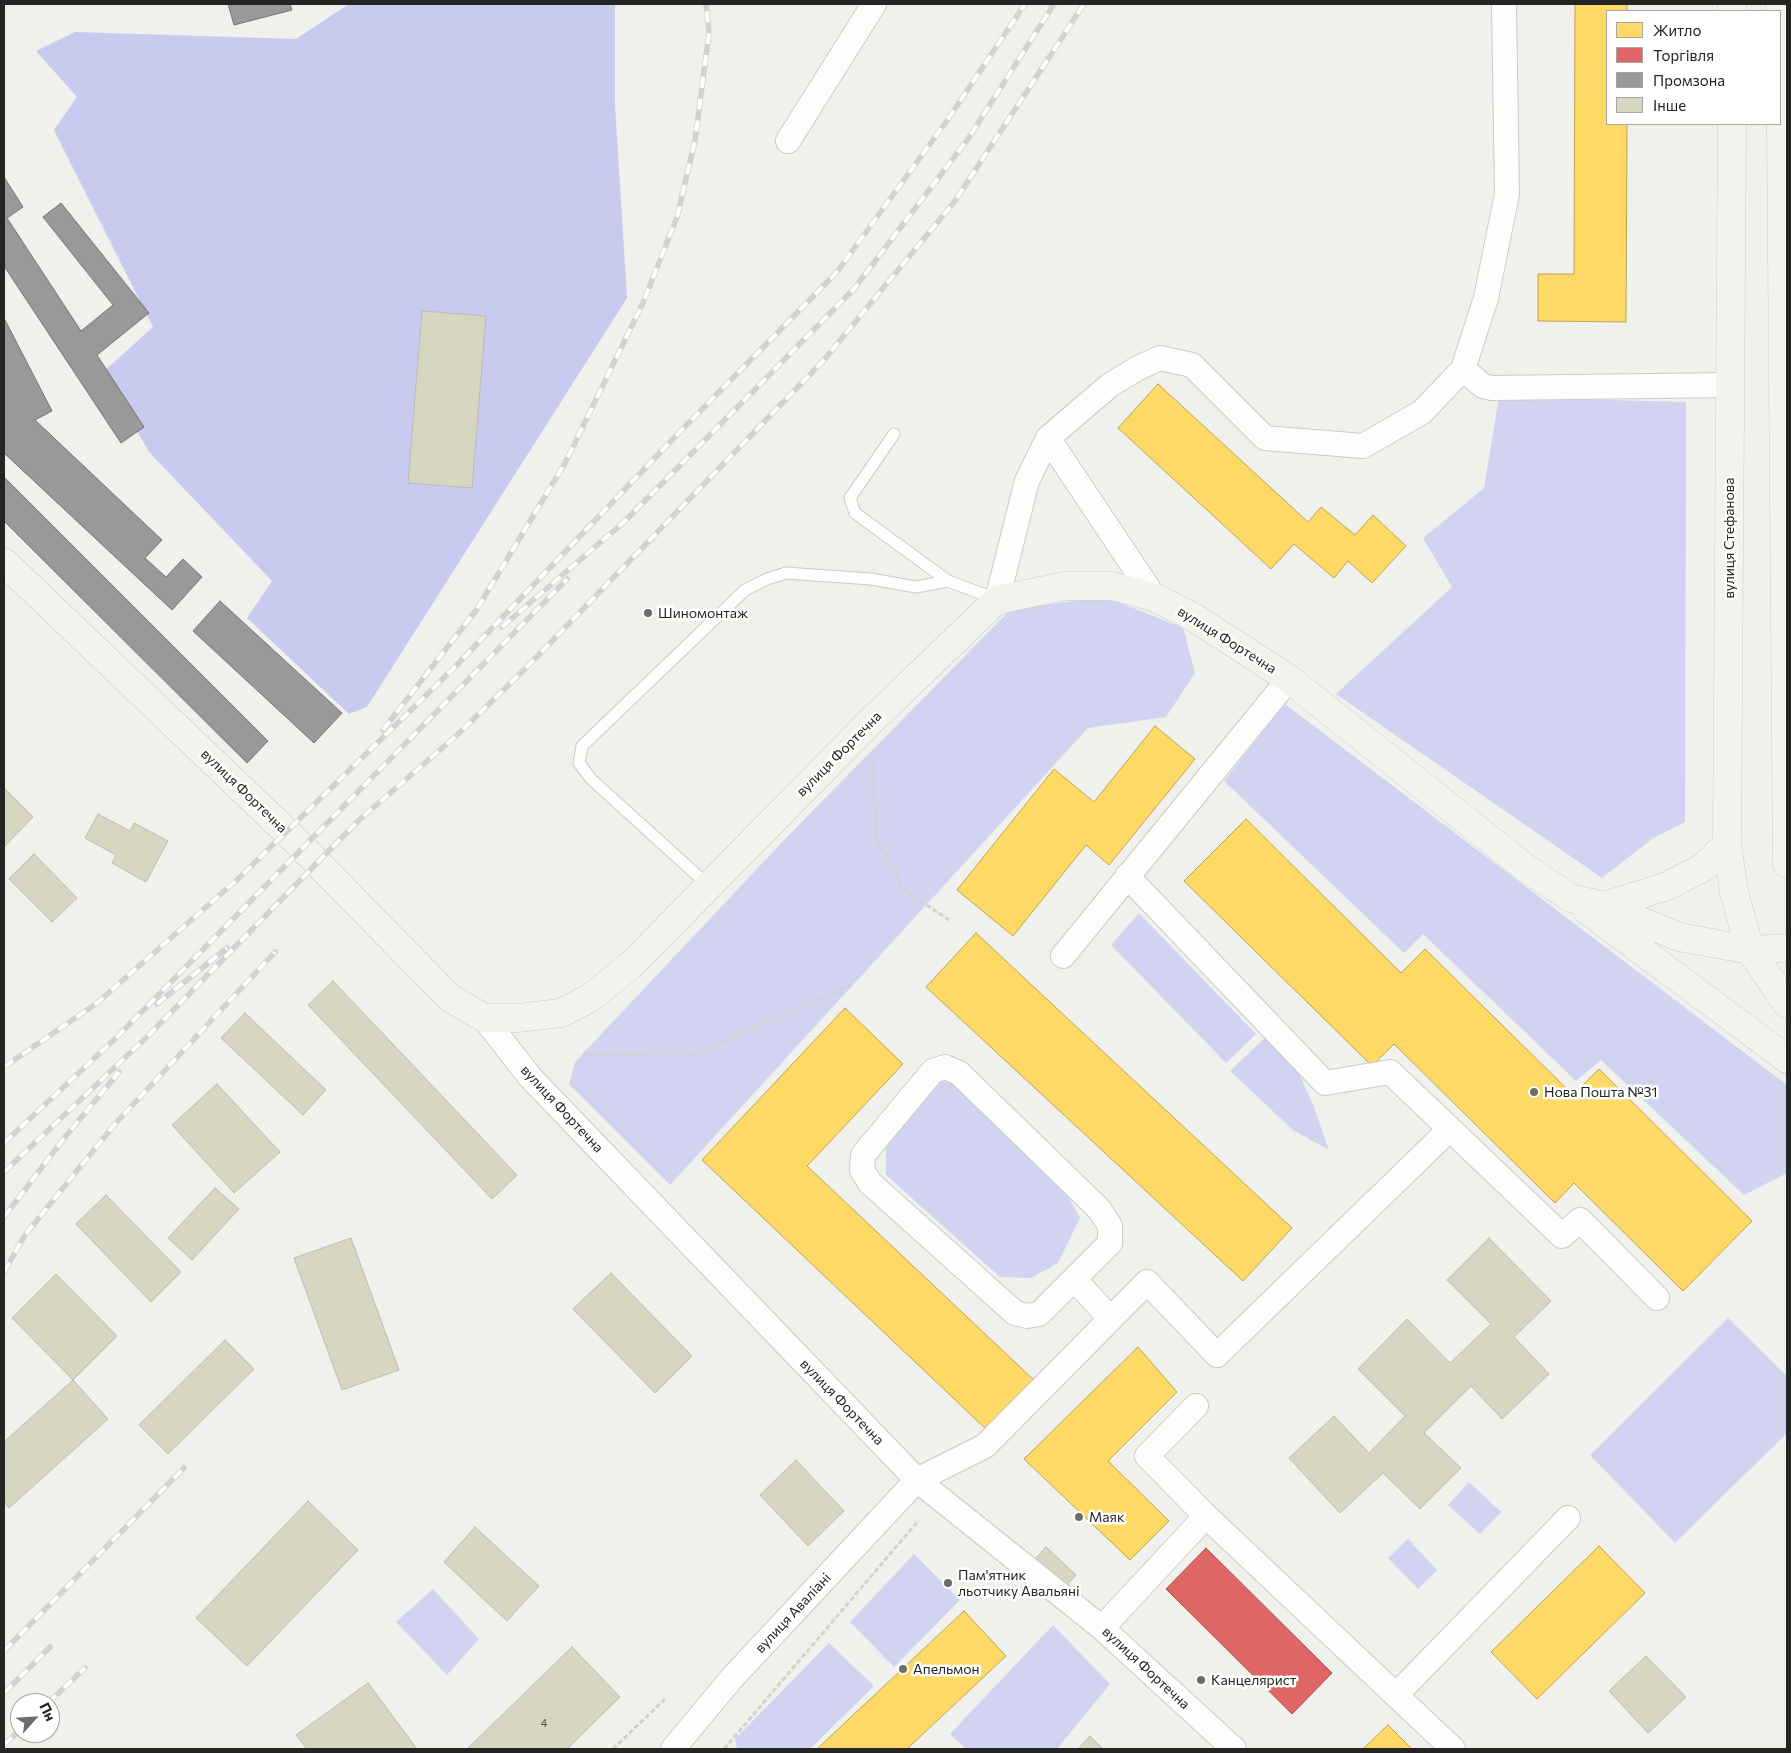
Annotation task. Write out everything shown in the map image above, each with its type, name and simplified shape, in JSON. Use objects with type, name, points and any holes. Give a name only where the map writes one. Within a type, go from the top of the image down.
[{"type":"main road","name":"вулиця Стефанова","points":[[1732,125],[1727,844],[1734,892],[1750,950]]},
{"type":"main road","points":[[1781,125],[1787,864]]},
{"type":"main road","name":"вулиця Фортечна","points":[[7,573],[294,839],[450,998],[484,1018],[518,1018],[561,1013],[590,998],[631,965],[871,721],[997,600],[1065,586],[1112,586],[1154,597],[1195,618],[1289,679],[1527,869],[1571,898],[1604,906],[1679,937],[1750,950],[1787,948]]},
{"type":"main road","points":[[1604,906],[1667,886],[1704,867],[1727,844]]},
{"type":"main road","points":[[1571,898],[1755,1033],[1787,1060]]},
{"type":"main road","points":[[1750,950],[1787,1004]]},
{"type":"street","points":[[788,141],[874,4]]},
{"type":"street","points":[[997,600],[1026,481],[1048,438],[1110,385],[1160,358],[1192,365],[1265,438],[1362,446],[1422,412],[1463,369],[1486,298],[1507,194],[1504,4]]},
{"type":"street","points":[[1463,369],[1483,386],[1492,388],[1730,385]]},
{"type":"street","points":[[1048,438],[1154,597]]},
{"type":"street","points":[[1063,956],[1289,679]]},
{"type":"street","points":[[1127,876],[1325,1083],[1390,1072],[1562,1236],[1580,1220],[1657,1298]]},
{"type":"street","name":"вулиця Фортечна","points":[[484,1018],[530,1077],[917,1480],[1102,1628],[1234,1749]]},
{"type":"street","points":[[945,1067],[959,1072],[1099,1209],[1110,1226],[1110,1243],[1074,1279],[1039,1314],[1027,1316],[1015,1313],[870,1183],[862,1170],[863,1155],[933,1071],[945,1067]]},
{"type":"street","points":[[917,1480],[985,1446],[1147,1282],[1217,1355],[1450,1129]]},
{"type":"street","points":[[1074,1279],[1110,1318]]},
{"type":"street","points":[[1196,1406],[1146,1456],[1206,1516],[1453,1749]]},
{"type":"street","name":"вулиця Аваліані","points":[[673,1749],[732,1678],[917,1480]]},
{"type":"street","points":[[1102,1628],[1206,1516]]},
{"type":"street","points":[[1396,1695],[1568,1518]]},
{"type":"lane","points":[[894,434],[850,498],[855,513],[868,525],[907,550],[948,582],[997,600]]},
{"type":"lane","points":[[709,886],[591,778],[580,763],[582,746],[745,590],[767,579],[786,573],[871,580],[916,587],[948,582]]},
{"type":"path","points":[[871,721],[876,837],[904,890],[949,920]]},
{"type":"path","points":[[583,1054],[696,1054],[852,985]]},
{"type":"path","points":[[724,1749],[938,1497]]},
{"type":"path","points":[[613,1749],[665,1699]]},
{"type":"shaded area","points":[[349,4],[615,4],[615,106],[627,298],[367,707],[349,714],[247,618],[272,581],[149,452],[103,372],[153,327],[54,130],[77,97],[36,51],[75,32],[296,39]]},
{"type":"shaded area","points":[[1499,397],[1686,402],[1685,822],[1653,838],[1602,878],[1336,694],[1452,587],[1423,538],[1484,488]]},
{"type":"shaded area","points":[[1106,597],[1183,628],[1195,673],[1166,717],[1088,728],[670,1185],[569,1084],[575,1062],[787,837],[1011,609]]},
{"type":"shaded area","points":[[1285,704],[1787,1085],[1787,1173],[1744,1195],[1601,1060],[1576,1081],[1423,934],[1404,953],[1224,781]]},
{"type":"shaded area","points":[[1139,913],[1256,1034],[1226,1063],[1111,945]]},
{"type":"shaded area","points":[[1274,1029],[1282,1037],[1313,1104],[1329,1150],[1293,1130],[1230,1071]]},
{"type":"shaded area","points":[[943,1081],[968,1087],[1057,1175],[1080,1218],[1058,1263],[1031,1278],[1000,1277],[886,1175],[886,1147],[900,1117],[926,1089]]},
{"type":"shaded area","points":[[1728,1318],[1787,1376],[1787,1433],[1675,1543],[1590,1455]]},
{"type":"shaded area","points":[[1469,1482],[1501,1512],[1480,1534],[1448,1505]]},
{"type":"shaded area","points":[[1408,1539],[1437,1570],[1418,1589],[1388,1558]]},
{"type":"shaded area","points":[[914,1554],[960,1600],[894,1667],[850,1622]]},
{"type":"shaded area","points":[[433,1589],[479,1639],[447,1675],[396,1622]]},
{"type":"shaded area","points":[[1053,1625],[1110,1684],[1057,1749],[966,1749],[950,1734]]},
{"type":"shaded area","points":[[829,1643],[874,1686],[810,1749],[737,1749],[735,1739]]},
{"type":"building: Житло","points":[[1575,4],[1627,4],[1627,10],[1606,10],[1606,125],[1627,125],[1626,322],[1538,321],[1538,274],[1574,274]]},
{"type":"building: Житло","points":[[1158,384],[1308,522],[1321,507],[1355,535],[1373,515],[1406,546],[1372,583],[1348,561],[1334,578],[1294,544],[1271,569],[1118,428]]},
{"type":"building: Житло","points":[[1155,726],[1195,759],[1109,865],[1086,845],[1013,936],[957,890],[1054,769],[1094,802]]},
{"type":"building: Житло","points":[[1246,819],[1401,973],[1425,949],[1573,1095],[1599,1069],[1752,1221],[1683,1291],[1574,1183],[1555,1203],[1394,1044],[1372,1066],[1184,881]]},
{"type":"building: Житло","points":[[976,933],[1292,1228],[1243,1281],[926,987]]},
{"type":"building: Житло","points":[[845,1008],[903,1064],[807,1166],[1036,1382],[989,1432],[702,1160]]},
{"type":"building: Житло","points":[[1138,1347],[1177,1392],[1108,1461],[1169,1521],[1130,1560],[1024,1459]]},
{"type":"building: Житло","points":[[1599,1546],[1645,1593],[1537,1699],[1491,1652]]},
{"type":"building: Житло","points":[[964,1611],[1006,1656],[907,1749],[817,1749]]},
{"type":"building: Житло","points":[[1388,1725],[1412,1749],[1363,1749]]},
{"type":"building: Торгівля","points":[[1206,1548],[1332,1673],[1292,1714],[1166,1589]]},
{"type":"building: Промзона","points":[[228,4],[290,4],[292,10],[234,25]]},
{"type":"building: Промзона","points":[[4,177],[23,207],[7,218],[81,331],[113,305],[43,217],[61,203],[149,313],[97,355],[144,427],[121,443],[4,266]]},
{"type":"building: Промзона","points":[[4,318],[52,411],[35,420],[162,540],[145,558],[166,577],[183,559],[202,577],[172,610],[4,453]]},
{"type":"building: Промзона","points":[[4,477],[268,741],[247,763],[4,521]]},
{"type":"building: Промзона","points":[[220,601],[342,713],[314,743],[193,631]]},
{"type":"building: Інше","points":[[422,311],[486,316],[472,488],[408,483]]},
{"type":"building: Інше","points":[[4,788],[33,817],[4,847]]},
{"type":"building: Інше","points":[[98,814],[130,831],[134,823],[168,841],[146,882],[112,863],[116,855],[85,838]]},
{"type":"building: Інше","points":[[34,854],[77,898],[52,922],[9,879]]},
{"type":"building: Інше","points":[[333,981],[517,1175],[492,1199],[308,1005]]},
{"type":"building: Інше","points":[[245,1013],[326,1090],[303,1115],[221,1038]]},
{"type":"building: Інше","points":[[217,1084],[280,1152],[234,1193],[172,1125]]},
{"type":"building: Інше","points":[[215,1188],[239,1209],[192,1260],[168,1238]]},
{"type":"building: Інше","points":[[106,1195],[181,1272],[151,1302],[76,1224]]},
{"type":"building: Інше","points":[[351,1238],[399,1370],[342,1390],[294,1258]]},
{"type":"building: Інше","points":[[1489,1238],[1551,1301],[1514,1337],[1549,1374],[1502,1419],[1471,1386],[1424,1433],[1461,1468],[1420,1509],[1383,1473],[1340,1513],[1289,1458],[1334,1416],[1369,1453],[1405,1416],[1358,1369],[1407,1319],[1450,1363],[1491,1324],[1447,1280]]},
{"type":"building: Інше","points":[[611,1273],[692,1356],[655,1393],[573,1309]]},
{"type":"building: Інше","points":[[56,1274],[117,1336],[73,1380],[12,1318]]},
{"type":"building: Інше","points":[[225,1340],[254,1369],[168,1454],[139,1425]]},
{"type":"building: Інше","points":[[73,1380],[108,1419],[9,1508],[4,1501],[4,1442]]},
{"type":"building: Інше","points":[[796,1460],[844,1511],[808,1546],[760,1495]]},
{"type":"building: Інше","points":[[308,1501],[358,1550],[247,1666],[196,1618]]},
{"type":"building: Інше","points":[[475,1527],[539,1586],[507,1621],[444,1562]]},
{"type":"building: Інше","points":[[1046,1547],[1076,1575],[1065,1587],[1034,1560]]},
{"type":"building: Інше","points":[[572,1647],[620,1697],[567,1749],[467,1749]]},
{"type":"building: Інше","points":[[1646,1656],[1686,1697],[1648,1733],[1609,1691]]},
{"type":"building: Інше","points":[[368,1683],[417,1749],[307,1749],[296,1735]]},
{"type":"building: Інше","points":[[1090,1736],[1103,1749],[1078,1749]]},
{"type":"railway","points":[[383,730],[477,609],[565,463],[643,303],[677,217],[695,141],[709,33],[706,4]]},
{"type":"railway","points":[[4,1067],[97,1003],[239,878],[453,669],[670,442],[837,272],[946,122],[1025,4]]},
{"type":"railway","points":[[502,627],[624,522],[853,290],[968,139],[1054,4]]},
{"type":"railway","points":[[4,1172],[149,1035],[359,820],[455,737],[525,669],[823,361],[955,201],[1084,4]]},
{"type":"railway","points":[[4,1143],[117,1037],[567,579]]},
{"type":"railway","points":[[157,1004],[227,948]]},
{"type":"railway","points":[[4,1272],[25,1235],[115,1124],[275,952]]},
{"type":"railway","points":[[4,1217],[65,1137],[119,1072]]},
{"type":"railway","points":[[4,1651],[184,1468]]},
{"type":"railway","points":[[4,1693],[50,1647]]},
{"type":"railway","points":[[59,1693],[85,1668]]},
{"type":"railway","points":[[4,1745],[10,1739]]},
{"type":"place","name":"Шиномонтаж","points":[[648,613]]},
{"type":"place","name":"Нова Пошта №31","points":[[1534,1092]]},
{"type":"place","name":"Маяк","points":[[1079,1517]]},
{"type":"place","name":"Пам'ятник льотчику Авальяні","points":[[948,1583]]},
{"type":"place","name":"Апельмон","points":[[903,1669]]},
{"type":"place","name":"Канцелярист","points":[[1201,1680]]}]
